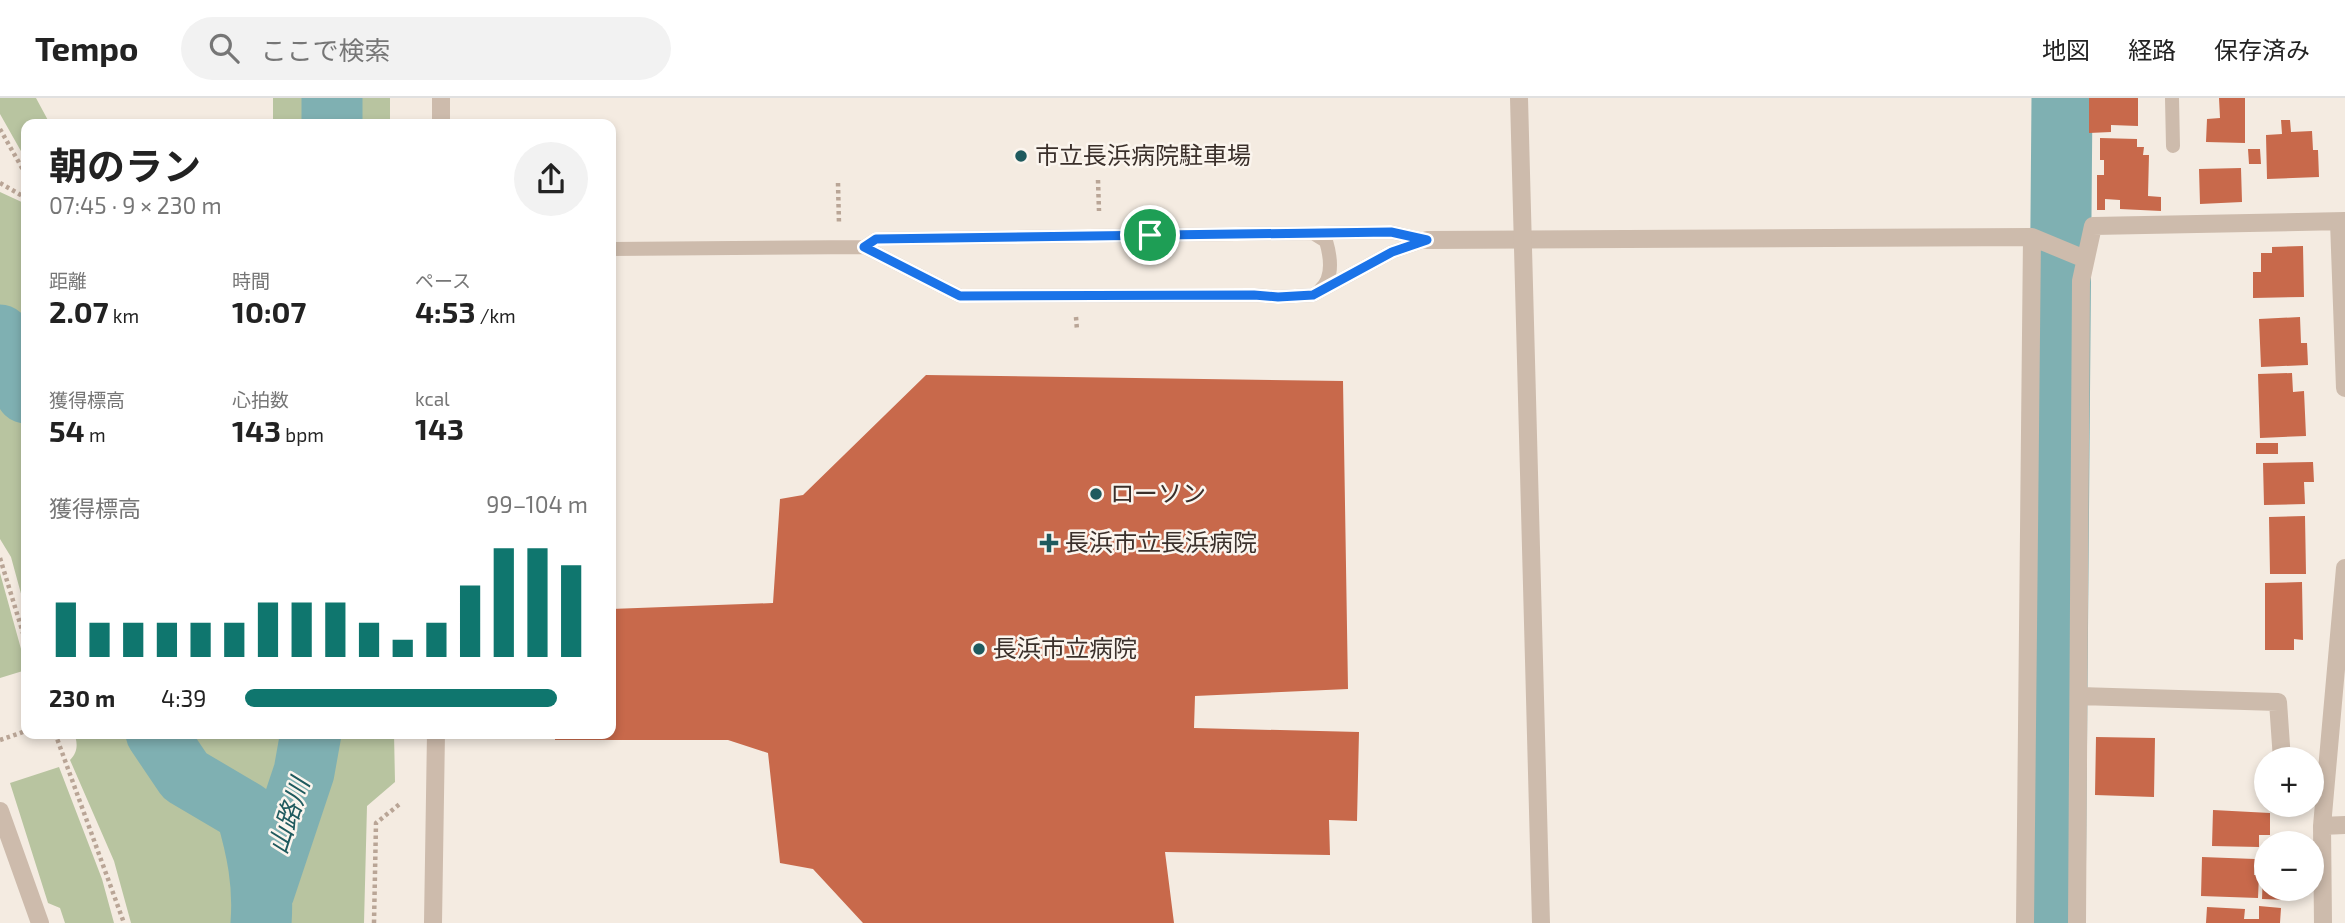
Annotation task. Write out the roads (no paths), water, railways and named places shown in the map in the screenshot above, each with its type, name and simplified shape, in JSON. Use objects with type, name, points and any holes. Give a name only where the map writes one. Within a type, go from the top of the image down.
[{"type":"street","points":[[441,119],[442,98]]},
{"type":"street","points":[[1519,98],[1541,923]]},
{"type":"street","points":[[2077,923],[2081,281],[2093,226],[2342,221],[2345,388]]},
{"type":"street","points":[[2025,923],[2032,237]]},
{"type":"street","points":[[1427,240],[2032,237],[2085,259]]},
{"type":"street","points":[[2324,747],[2345,568]]},
{"type":"street","points":[[2079,696],[2278,702],[2281,747]]},
{"type":"street","points":[[433,923],[436,739]]},
{"type":"street","points":[[0,811],[40,923]]},
{"type":"street","points":[[2321,817],[2323,923]]},
{"type":"street","points":[[2322,826],[2345,825]]},
{"type":"lane","points":[[2172,98],[2173,146]]},
{"type":"lane","points":[[864,247],[876,239],[1391,232],[1427,240]]},
{"type":"lane","points":[[1313,233],[1326,242],[1330,255],[1330,272],[1326,284],[1313,295]]},
{"type":"lane","points":[[616,249],[864,247],[960,296],[1313,295],[1392,252],[1427,240]]},
{"type":"waterway","name":"山路川","points":[[332,98],[332,119]]},
{"type":"waterway","points":[[2055,923],[2062,98]]},
{"type":"waterway","points":[[0,335],[21,382]]},
{"type":"waterway","points":[[160,739],[185,776],[246,812],[259,867],[261,923]]},
{"type":"waterway","name":"山路川","points":[[264,892],[304,772],[310,739]]},
{"type":"place","name":"市立長浜病院駐車場","points":[[1021,156]]},
{"type":"place","name":"ローソン","points":[[1096,494]]},
{"type":"place","name":"長浜市立長浜病院","points":[[1049,543]]},
{"type":"place","name":"長浜市立病院","points":[[979,649]]}]
